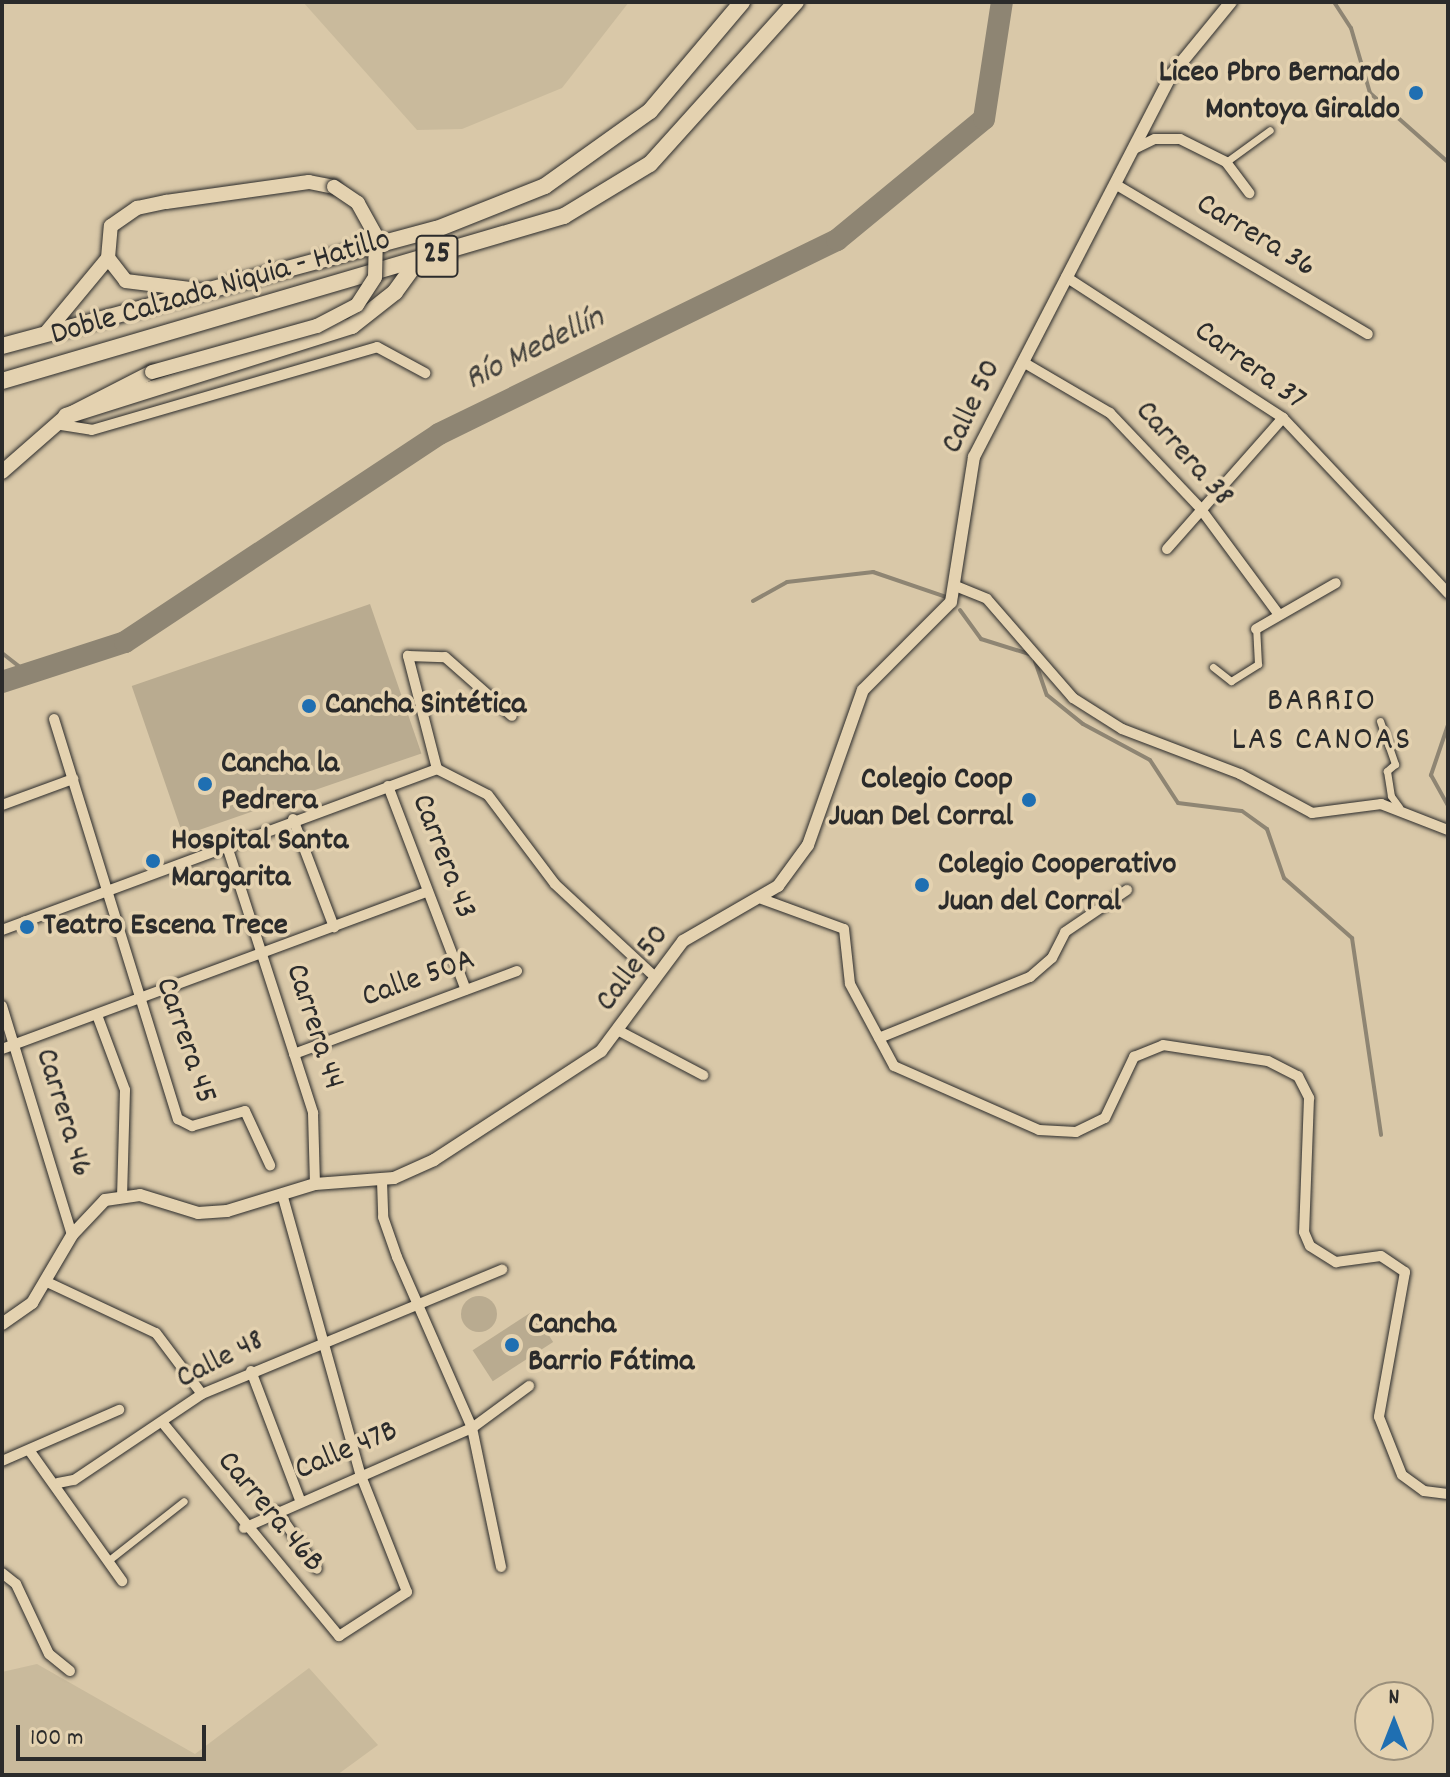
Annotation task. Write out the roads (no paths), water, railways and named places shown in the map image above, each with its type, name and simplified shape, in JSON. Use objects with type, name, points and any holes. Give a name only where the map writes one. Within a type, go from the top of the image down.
[{"type":"highway","name":"Doble Calzada Niquia - Hatillo","points":[[2,346],[437,229],[545,186],[650,111],[742,2]]},
{"type":"highway","name":"Doble Calzada Niquia - Hatillo","points":[[2,381],[417,262],[564,216],[612,191],[650,164],[796,2]]},
{"type":"highway","points":[[60,420],[352,326],[395,292],[417,262]]},
{"type":"main road","points":[[2,472],[60,420],[152,372],[317,326],[357,305],[375,277],[376,236],[358,203],[334,187],[309,182],[137,208],[111,226],[108,258],[45,334]]},
{"type":"main road","points":[[108,258],[137,286],[206,291]]},
{"type":"street","name":"Calle 50","points":[[122,1195],[198,1213],[283,1197],[315,1184],[382,1181],[475,1136],[621,1032],[656,978],[698,928],[762,899],[808,845],[863,690],[958,587],[974,457],[1181,58],[1231,2]]},
{"type":"street","points":[[1226,162],[1270,130]]},
{"type":"street","points":[[1132,150],[1165,136],[1226,162],[1249,193]]},
{"type":"street","name":"Carrera 36","points":[[1115,184],[1368,334]]},
{"type":"street","name":"Carrera 37","points":[[1066,277],[1283,418],[1448,593]]},
{"type":"street","points":[[60,420],[92,430],[377,347],[425,373]]},
{"type":"street","name":"Carrera 38","points":[[1023,362],[1110,413],[1200,508],[1277,612]]},
{"type":"street","points":[[1167,549],[1200,508],[1283,418]]},
{"type":"street","points":[[1213,667],[1231,681],[1258,664],[1256,629],[1277,612],[1336,583]]},
{"type":"street","points":[[958,587],[987,599],[1073,698],[1122,729],[1240,774],[1312,813],[1399,807]]},
{"type":"street","points":[[437,769],[408,656],[445,657],[512,716]]},
{"type":"street","name":"Carrera 45","points":[[54,719],[178,1119],[192,1126],[245,1111],[270,1165]]},
{"type":"street","points":[[1380,721],[1395,764],[1387,771],[1391,796],[1399,807],[1422,824],[1448,830]]},
{"type":"street","points":[[2,930],[226,843],[437,769],[488,795],[555,884],[656,978]]},
{"type":"street","points":[[2,805],[73,779]]},
{"type":"street","name":"Carrera 43","points":[[388,786],[466,990]]},
{"type":"street","points":[[293,819],[334,927]]},
{"type":"street","name":"Carrera 44","points":[[226,843],[316,1132],[315,1184]]},
{"type":"street","points":[[879,1038],[1030,977],[1052,958],[1065,932],[1127,890]]},
{"type":"street","points":[[2,1049],[141,1001],[426,892]]},
{"type":"street","points":[[762,899],[844,929],[850,984],[894,1066],[910,1079],[1039,1130],[1076,1132],[1105,1118],[1134,1057],[1163,1045],[1268,1061],[1298,1076],[1309,1098],[1304,1232],[1310,1246],[1336,1262],[1381,1256],[1405,1272],[1379,1417],[1402,1475],[1424,1491],[1448,1494]]},
{"type":"street","name":"Calle 50A","points":[[294,1054],[517,971]]},
{"type":"street","name":"Carrera 46","points":[[2,1006],[72,1235]]},
{"type":"street","points":[[2,1324],[47,1282],[72,1235],[90,1212],[122,1195],[125,1090],[97,1015]]},
{"type":"street","points":[[621,1032],[703,1075]]},
{"type":"street","points":[[382,1181],[383,1217],[472,1428],[501,1567]]},
{"type":"street","points":[[283,1197],[327,1341],[360,1473]]},
{"type":"street","name":"Calle 48","points":[[58,1483],[162,1422],[202,1394],[251,1371],[502,1270]]},
{"type":"street","points":[[47,1282],[156,1333],[202,1394]]},
{"type":"street","points":[[251,1371],[300,1500]]},
{"type":"street","name":"Calle 47B","points":[[244,1528],[360,1473],[472,1428],[529,1386]]},
{"type":"street","points":[[2,1461],[119,1410]]},
{"type":"street","name":"Carrera 46B","points":[[162,1422],[244,1528],[339,1636],[407,1592],[360,1473]]},
{"type":"street","points":[[29,1450],[58,1483],[122,1581]]},
{"type":"street","points":[[109,1560],[184,1501]]},
{"type":"street","points":[[277,1511],[317,1569]]},
{"type":"street","points":[[5,1574],[49,1654],[70,1671]]},
{"type":"waterway","name":"Río Medellín","points":[[2,682],[125,642],[439,434],[837,240],[984,119],[1002,2]]},
{"type":"waterway","points":[[1334,2],[1351,28],[1370,93],[1448,162]]},
{"type":"waterway","name":"BARRIO LAS CANOAS","points":[[753,601],[787,582],[873,572],[946,597]]},
{"type":"waterway","name":"BARRIO LAS CANOAS","points":[[960,610],[981,639],[1029,654]]},
{"type":"waterway","points":[[2,653],[28,673]]},
{"type":"waterway","name":"BARRIO LAS CANOAS","points":[[1035,661],[1047,695],[1083,724],[1150,760],[1178,803],[1242,811],[1267,829],[1284,878],[1352,938],[1381,1135]]},
{"type":"waterway","points":[[1448,725],[1431,775],[1448,806]]},
{"type":"place","name":"Liceo Pbro Bernardo Montoya Giraldo","points":[[1416,93]]},
{"type":"place","name":"Cancha Sintética","points":[[309,706]]},
{"type":"place","name":"Cancha la Pedrera","points":[[205,784]]},
{"type":"place","name":"Colegio Coop Juan Del Corral","points":[[1029,800]]},
{"type":"place","name":"Hospital Santa Margarita","points":[[153,861]]},
{"type":"place","name":"Colegio Cooperativo Juan del Corral","points":[[922,885]]},
{"type":"place","name":"Teatro Escena Trece","points":[[27,927]]},
{"type":"place","name":"Cancha Barrio Fátima","points":[[512,1345]]},
{"type":"district","name":"BARRIO LAS CANOAS","points":[[1322,722]]}]
